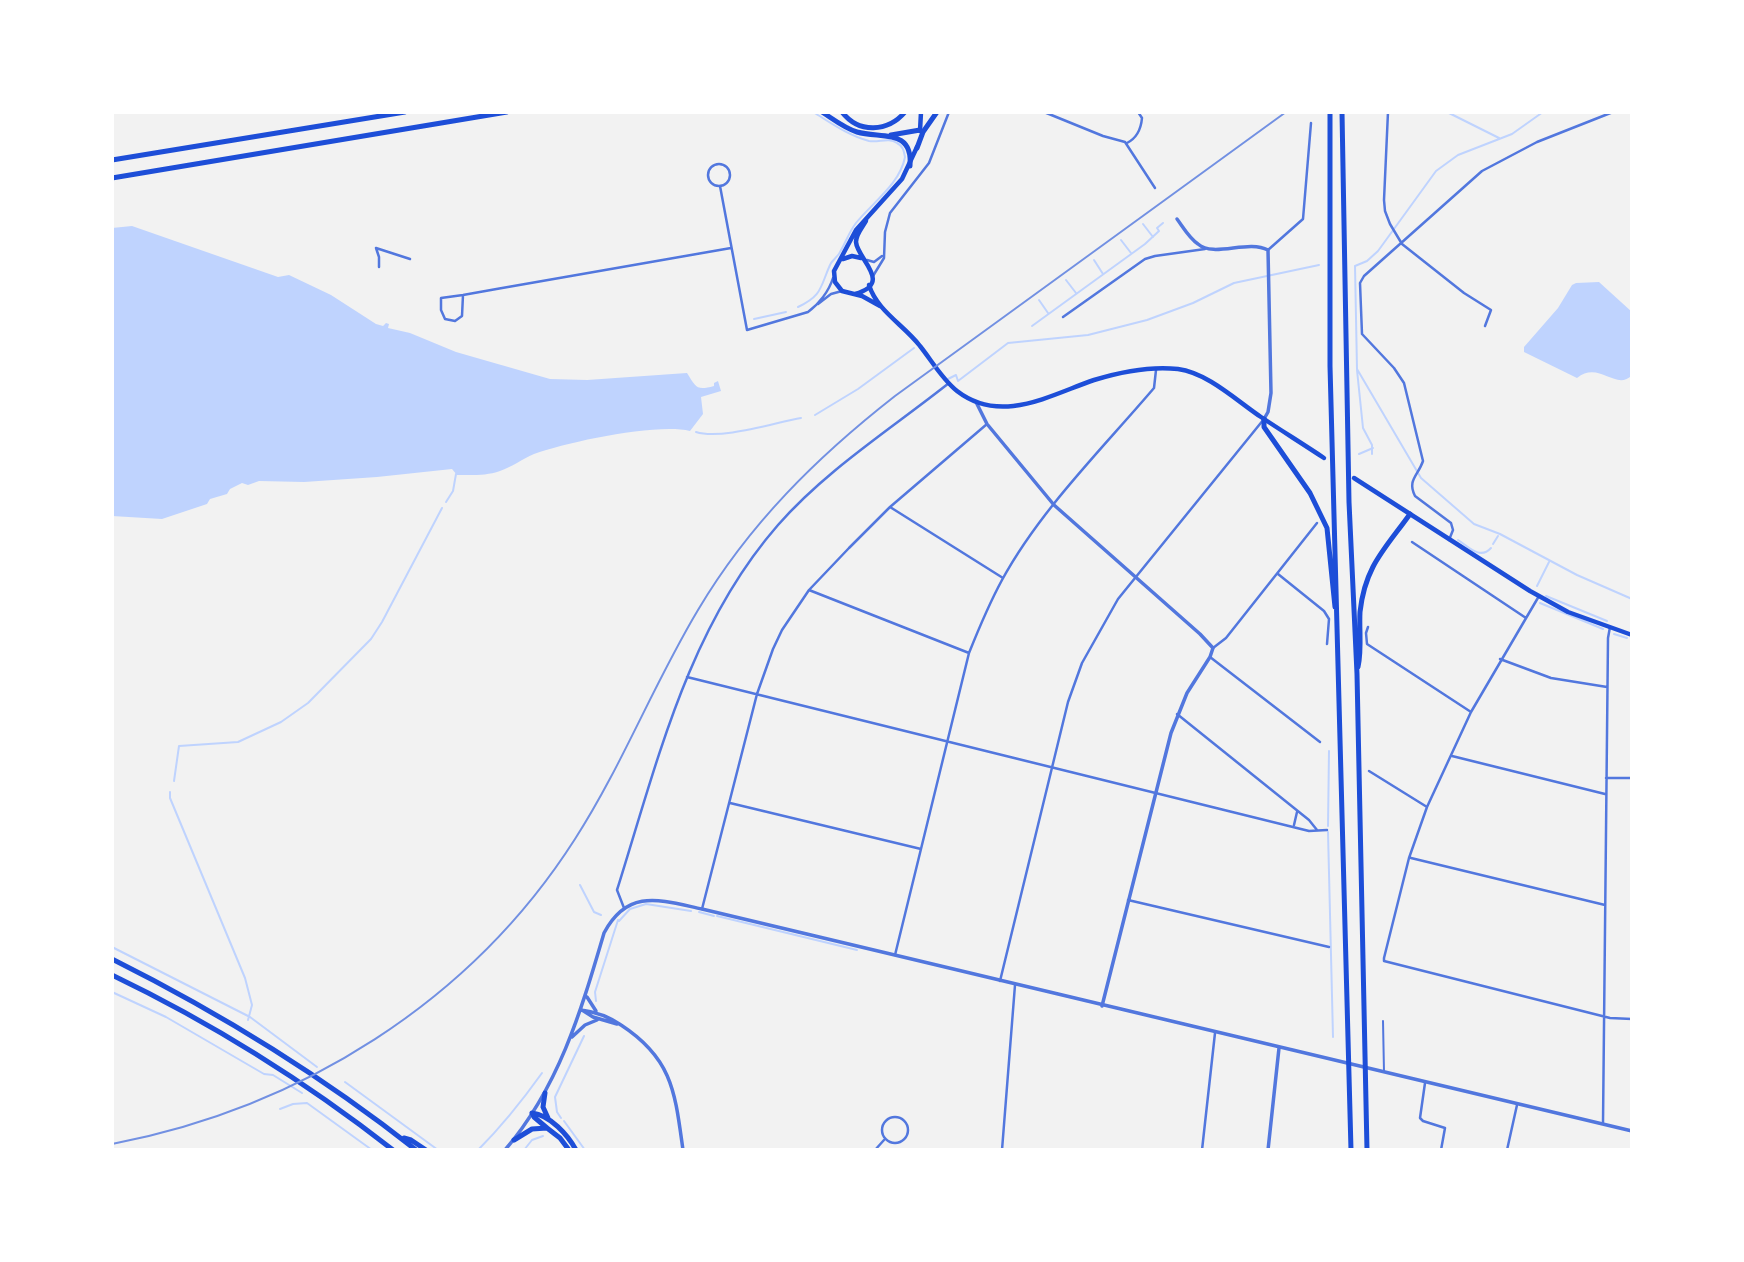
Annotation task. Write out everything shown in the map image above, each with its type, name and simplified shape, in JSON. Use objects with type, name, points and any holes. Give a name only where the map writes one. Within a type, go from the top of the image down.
[{"type":"highway","points":[[112,160],[405,112]]},
{"type":"highway","points":[[112,178],[507,112]]},
{"type":"highway","points":[[822,112],[850,130],[899,138],[910,154],[910,166]]},
{"type":"highway","points":[[842,112],[860,126],[876,128],[890,124],[905,112]]},
{"type":"highway","points":[[917,148],[923,132],[937,112]]},
{"type":"highway","points":[[1330,112],[1328,240],[1351,1150]]},
{"type":"highway","points":[[1342,112],[1367,1150]]},
{"type":"highway","points":[[885,136],[920,131]]},
{"type":"highway","points":[[1264,419],[1264,427],[1310,493],[1327,528],[1333,597],[1338,621]]},
{"type":"highway","points":[[1356,674],[1360,659],[1360,611],[1368,575],[1379,555],[1410,514]]},
{"type":"highway","points":[[112,960],[201,1006],[278,1051],[416,1150]]},
{"type":"highway","points":[[112,975],[258,1055],[333,1105],[393,1150]]},
{"type":"highway","points":[[545,1093],[543,1107],[549,1120]]},
{"type":"highway","points":[[532,1113],[540,1114],[549,1120],[566,1135],[576,1150]]},
{"type":"highway","points":[[532,1113],[560,1138],[569,1150]]},
{"type":"highway","points":[[513,1140],[533,1129],[547,1128]]},
{"type":"highway","points":[[400,1137],[411,1140],[426,1150]]},
{"type":"main road","points":[[881,306],[862,296],[842,291],[835,282],[834,275],[853,234],[898,185],[910,166],[917,148],[921,112]]},
{"type":"main road","points":[[854,294],[863,291],[872,278],[870,267],[862,258],[856,240],[869,217]]},
{"type":"main road","points":[[839,262],[849,257],[862,258]]},
{"type":"main road","points":[[869,285],[881,306],[913,337],[949,383],[958,392],[976,402],[997,407],[1020,406],[1097,379],[1132,371],[1178,369],[1198,375],[1324,458]]},
{"type":"main road","points":[[1351,479],[1539,596],[1568,612],[1632,635]]},
{"type":"street","points":[[872,278],[882,262],[890,215],[929,163],[949,112]]},
{"type":"street","points":[[1044,112],[1103,136],[1121,140],[1155,188]]},
{"type":"street","points":[[1126,144],[1135,138],[1141,127],[1142,118],[1138,112]]},
{"type":"street","points":[[1388,112],[1384,200],[1390,224],[1402,244],[1427,261],[1464,293],[1491,310],[1485,326]]},
{"type":"street","points":[[1449,540],[1453,530],[1451,523],[1415,496],[1411,485],[1422,466],[1422,453],[1404,383],[1394,368],[1362,334],[1360,283],[1364,276],[1485,169],[1537,142],[1613,112]]},
{"type":"street","points":[[1268,250],[1303,219],[1311,122]]},
{"type":"street","points":[[717,164],[727,167],[730,172],[729,178],[720,186],[708,179],[709,169],[717,164]]},
{"type":"street","points":[[720,186],[747,330],[800,315],[831,294],[842,291]]},
{"type":"street","points":[[1177,219],[1205,249]]},
{"type":"street","points":[[1063,317],[1145,260],[1155,256],[1205,249],[1258,246],[1268,250]]},
{"type":"street","points":[[379,267],[376,248],[410,259]]},
{"type":"street","points":[[463,295],[462,316],[455,321],[445,319],[441,310],[441,298],[731,248]]},
{"type":"street","points":[[1000,981],[1068,702],[1082,663],[1108,615],[1134,577],[1268,412],[1271,393],[1268,250]]},
{"type":"street","points":[[862,258],[874,262],[884,253]]},
{"type":"street","points":[[815,306],[831,286],[834,275]]},
{"type":"street","points":[[895,955],[969,653],[985,615],[1003,578],[1054,505],[1154,387],[1156,369]]},
{"type":"street","points":[[624,908],[617,890],[670,720],[704,636],[724,597],[752,556],[818,485],[949,383]]},
{"type":"street","points":[[976,402],[987,424],[1054,505],[1213,648]]},
{"type":"street","points":[[702,909],[757,694],[777,639],[809,590],[890,507],[987,424]]},
{"type":"street","points":[[890,507],[1003,578]]},
{"type":"street","points":[[1102,1006],[1177,715],[1213,648],[1226,638],[1317,523]]},
{"type":"street","points":[[1412,542],[1526,618]]},
{"type":"street","points":[[1278,574],[1324,611],[1329,619],[1327,644]]},
{"type":"street","points":[[809,590],[969,653]]},
{"type":"street","points":[[1539,596],[1471,712],[1427,807],[1409,858],[1384,961],[1605,1016],[1632,1019]]},
{"type":"street","points":[[1368,627],[1367,644],[1471,712]]},
{"type":"street","points":[[1603,1125],[1605,794],[1608,638],[1611,627]]},
{"type":"street","points":[[1210,657],[1320,742]]},
{"type":"street","points":[[1500,659],[1551,678],[1607,687]]},
{"type":"street","points":[[687,677],[1309,831],[1326,830]]},
{"type":"street","points":[[1177,715],[1309,820],[1317,830]]},
{"type":"street","points":[[1452,756],[1605,794]]},
{"type":"street","points":[[1369,771],[1427,807]]},
{"type":"street","points":[[1606,778],[1632,778]]},
{"type":"street","points":[[730,803],[921,849]]},
{"type":"street","points":[[1293,826],[1297,812]]},
{"type":"street","points":[[1409,858],[1605,905]]},
{"type":"street","points":[[505,1150],[545,1093],[571,1039],[604,933],[611,920],[624,908],[645,900],[659,900],[702,909],[1632,1131]]},
{"type":"street","points":[[1128,900],[1329,947]]},
{"type":"street","points":[[1002,1150],[1015,985]]},
{"type":"street","points":[[587,993],[589,1004],[597,1013]]},
{"type":"street","points":[[582,1010],[611,1018],[644,1042],[666,1070],[676,1104],[683,1150]]},
{"type":"street","points":[[582,1010],[600,1020],[619,1024]]},
{"type":"street","points":[[571,1039],[590,1022],[600,1020]]},
{"type":"street","points":[[1202,1150],[1215,1032]]},
{"type":"street","points":[[1268,1150],[1279,1048]]},
{"type":"street","points":[[1426,1083],[1420,1118],[1445,1128],[1441,1150]]},
{"type":"street","points":[[1507,1150],[1517,1105]]},
{"type":"street","points":[[893,1116],[902,1118],[908,1126],[903,1140],[894,1143],[884,1140],[881,1130],[884,1121],[893,1116]]},
{"type":"street","points":[[875,1150],[884,1140]]},
{"type":"lane","points":[[1382,1073],[1383,1021]]},
{"type":"water","points":[[132,226],[278,277],[289,275],[331,295],[376,324],[383,326],[386,323],[389,324],[388,328],[410,333],[456,352],[550,379],[587,380],[687,373],[700,388],[714,386],[718,381],[721,391],[701,397],[703,414],[690,431],[656,430],[589,439],[534,454],[489,474],[457,475],[452,469],[304,482],[259,481],[248,485],[242,483],[230,489],[227,494],[210,499],[207,504],[162,519],[112,516],[112,228]]},
{"type":"water","points":[[1599,282],[1632,312],[1632,375],[1620,380],[1593,372],[1577,378],[1524,352],[1524,347],[1558,308],[1572,285]]},
{"type":"waterway","points":[[798,307],[816,294],[854,226],[898,176],[905,157],[902,147],[894,141],[862,139],[813,112]]},
{"type":"waterway","points":[[1447,112],[1499,138]]},
{"type":"waterway","points":[[1543,112],[1512,134],[1458,155],[1436,171],[1378,251],[1367,261],[1355,266],[1357,369],[1421,478],[1474,524],[1500,534],[1577,575],[1632,599]]},
{"type":"waterway","points":[[1032,326],[1145,244],[1159,231],[1157,228],[1163,223]]},
{"type":"waterway","points":[[1143,224],[1153,237]]},
{"type":"waterway","points":[[1121,240],[1131,253]]},
{"type":"waterway","points":[[1094,260],[1103,274]]},
{"type":"waterway","points":[[948,379],[956,375],[958,381],[1008,343],[1088,335],[1147,320],[1193,303],[1234,283],[1319,265]]},
{"type":"waterway","points":[[1066,280],[1076,293]]},
{"type":"waterway","points":[[1039,300],[1048,313]]},
{"type":"waterway","points":[[754,319],[786,312]]},
{"type":"waterway","points":[[815,415],[858,389],[914,348]]},
{"type":"waterway","points":[[1357,370],[1363,428],[1372,445],[1372,454]]},
{"type":"waterway","points":[[696,432],[719,434],[801,418]]},
{"type":"waterway","points":[[1359,454],[1373,448]]},
{"type":"waterway","points":[[446,502],[453,491],[456,474]]},
{"type":"waterway","points":[[174,781],[179,746],[238,742],[281,722],[308,703],[371,639],[442,508]]},
{"type":"waterway","points":[[1493,544],[1498,536]]},
{"type":"waterway","points":[[1458,540],[1479,553],[1491,548]]},
{"type":"waterway","points":[[1537,586],[1549,562]]},
{"type":"waterway","points":[[1546,596],[1607,621]]},
{"type":"waterway","points":[[1540,603],[1603,629]]},
{"type":"waterway","points":[[1614,634],[1627,638]]},
{"type":"waterway","points":[[1328,826],[1329,751]]},
{"type":"waterway","points":[[170,792],[170,798],[245,978],[252,1005],[248,1020]]},
{"type":"waterway","points":[[1328,832],[1333,1037]]},
{"type":"waterway","points":[[580,885],[594,912],[601,915]]},
{"type":"waterway","points":[[619,921],[630,909],[646,904],[691,911]]},
{"type":"waterway","points":[[699,912],[714,916]]},
{"type":"waterway","points":[[717,916],[857,950]]},
{"type":"waterway","points":[[596,1001],[595,992],[618,920]]},
{"type":"waterway","points":[[112,947],[250,1017],[317,1067]]},
{"type":"waterway","points":[[112,992],[166,1017],[302,1093]]},
{"type":"waterway","points":[[561,1118],[557,1112],[555,1097],[584,1036]]},
{"type":"waterway","points":[[478,1150],[512,1113],[542,1073]]},
{"type":"waterway","points":[[345,1082],[438,1150]]},
{"type":"waterway","points":[[280,1109],[307,1103],[372,1150]]},
{"type":"waterway","points":[[564,1121],[585,1150]]},
{"type":"waterway","points":[[524,1150],[532,1140],[543,1136]]},
{"type":"railway","points":[[112,1144],[182,1127],[249,1104],[314,1075],[375,1039],[432,998],[485,950],[533,897],[575,839],[608,783],[698,610],[739,549],[786,494],[838,443],[895,396],[1286,112]]}]
